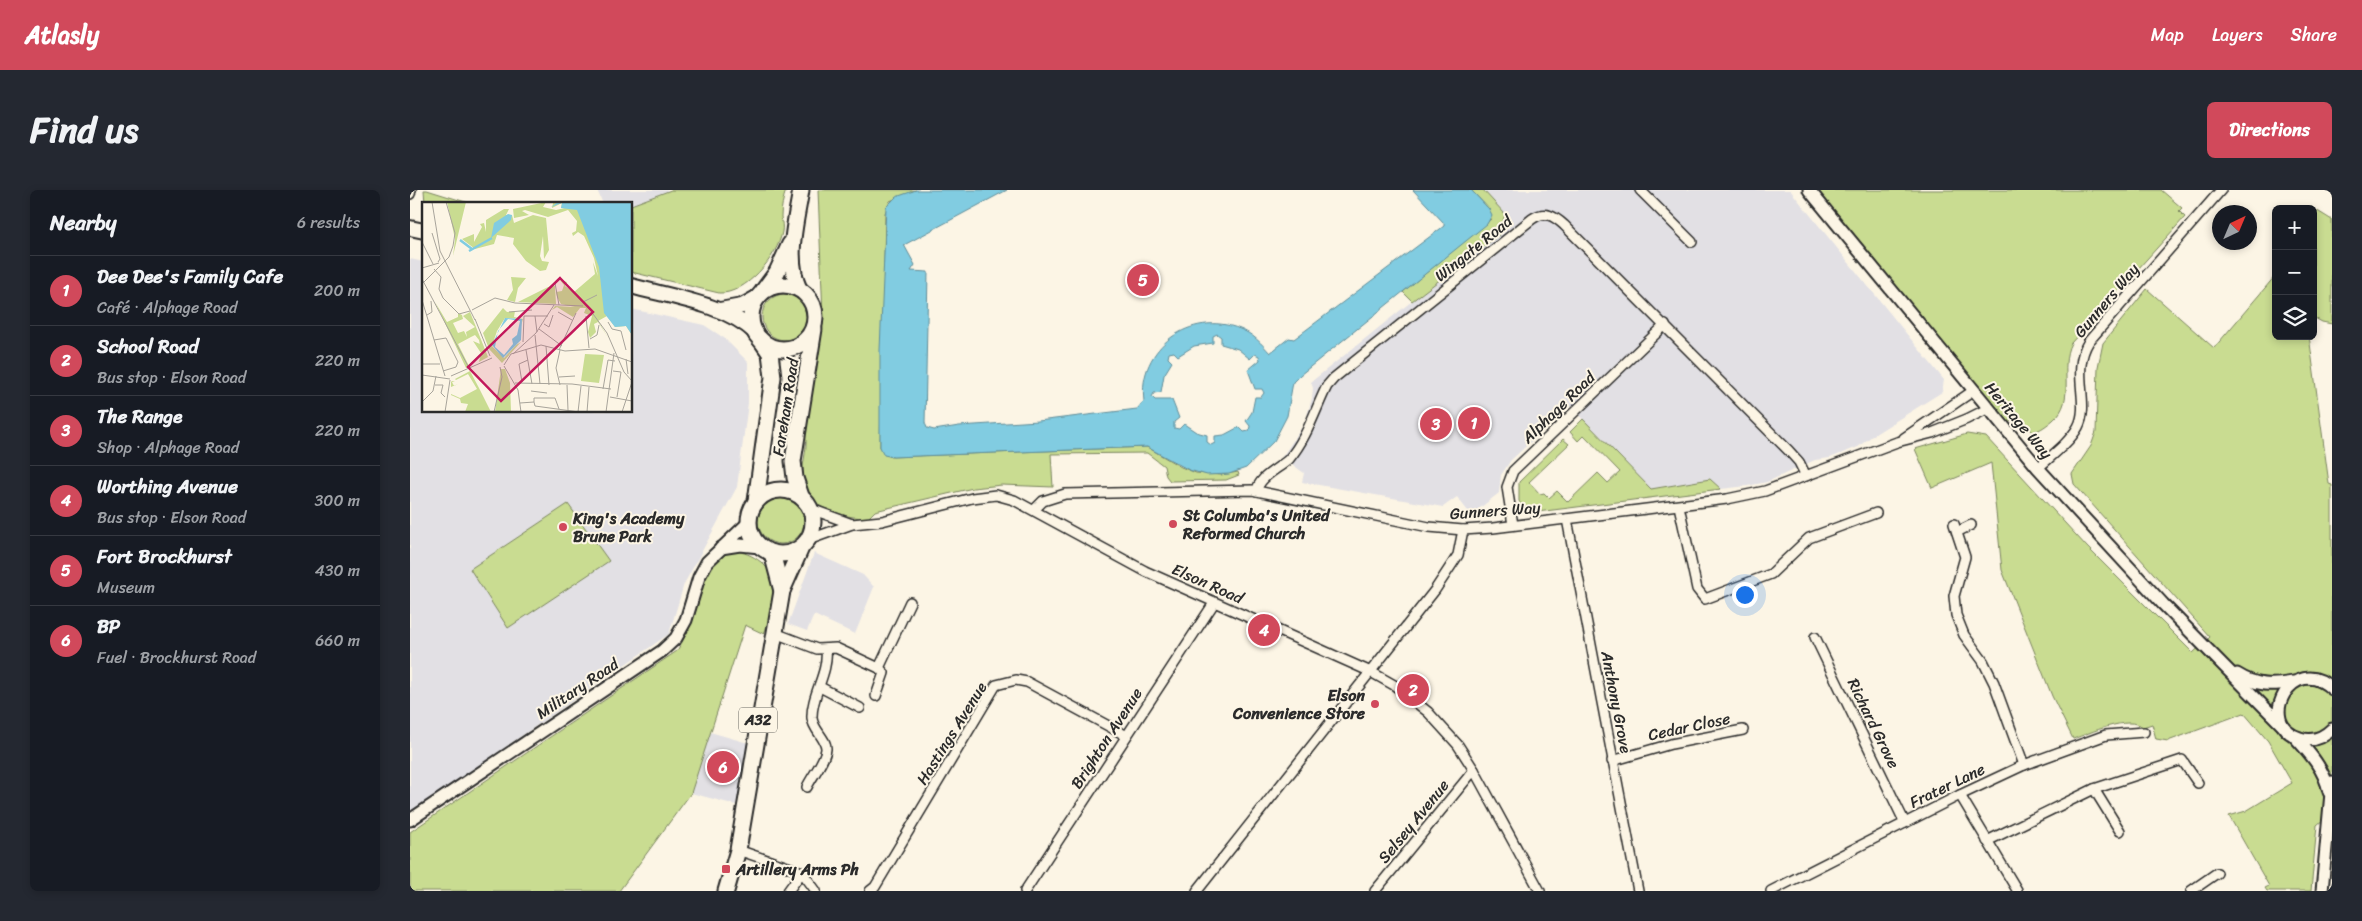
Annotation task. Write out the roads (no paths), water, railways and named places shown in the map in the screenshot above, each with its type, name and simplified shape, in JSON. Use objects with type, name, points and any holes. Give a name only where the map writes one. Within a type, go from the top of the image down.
[{"type":"main road","points":[[759,336],[752,315],[759,296],[781,266],[793,234],[801,190]]},
{"type":"main road","points":[[632,286],[716,309],[742,320],[759,336],[776,348],[793,347],[808,338],[815,322],[812,303],[799,289],[793,264],[793,234]]},
{"type":"main road","points":[[716,309],[728,310],[742,306],[770,288],[782,285],[799,289]]},
{"type":"main road","name":"Fareham Road","points":[[801,496],[795,478],[793,461],[815,322]]},
{"type":"main road","name":"Fareham Road","points":[[756,501],[773,377],[770,353],[759,336]]},
{"type":"main road","points":[[782,489],[801,496],[811,509],[814,520],[812,530],[804,544],[792,553],[766,550],[750,532],[748,523],[750,511],[756,501],[772,490],[782,489]]},
{"type":"main road","name":"A32","points":[[726,891],[738,850],[782,591],[804,544]]},
{"type":"main road","name":"A32","points":[[766,550],[782,591]]},
{"type":"street","points":[[1640,190],[1692,242]]},
{"type":"street","name":"Heritage Way","points":[[1809,190],[1987,409],[2038,468],[2110,549],[2288,730],[2314,759],[2324,774],[2330,798]]},
{"type":"street","name":"Gunners Way","points":[[2038,468],[2079,426],[2082,410],[2080,361],[2089,341],[2221,190]]},
{"type":"street","name":"Wingate Road","points":[[1257,491],[1259,483],[1285,462],[1298,447],[1324,392],[1334,378],[1539,215],[1550,215],[1564,225],[1789,451],[1799,462],[1806,476]]},
{"type":"street","name":"Alphage Road","points":[[1513,526],[1507,487],[1513,471],[1665,325]]},
{"type":"street","name":"Gunners Way","points":[[1897,442],[1973,391]]},
{"type":"street","name":"Gunners Way","points":[[1034,510],[1043,501],[1065,494],[1257,491],[1406,523],[1463,530],[1513,526],[1679,506],[1765,491],[1897,442],[1950,426],[1987,409]]},
{"type":"street","name":"Elson Road","points":[[804,544],[852,524],[882,521],[949,503],[991,495],[1008,497],[1145,571],[1371,672],[1394,685],[1428,712],[1458,745],[1474,770],[1540,891]]},
{"type":"street","points":[[1679,506],[1697,589],[1705,599],[1771,574],[1809,538],[1876,513]]},
{"type":"street","name":"Elson Road","points":[[811,509],[852,524]]},
{"type":"street","name":"Anthony Grove","points":[[1568,519],[1612,761],[1638,891]]},
{"type":"street","name":"Military Road","points":[[410,820],[662,651],[676,638],[686,620],[699,577],[707,562],[748,523]]},
{"type":"street","points":[[1971,525],[1956,528],[1966,557],[1954,596],[1956,615],[1964,635],[1983,661],[1994,683],[2024,765]]},
{"type":"street","points":[[1197,891],[1423,606],[1458,555],[1463,530]]},
{"type":"street","points":[[721,548],[740,545],[766,550]]},
{"type":"street","points":[[879,668],[910,602]]},
{"type":"street","name":"Brighton Avenue","points":[[1024,891],[1214,603]]},
{"type":"street","points":[[775,633],[817,649],[836,648],[879,668],[884,673],[876,696]]},
{"type":"street","name":"Richard Grove","points":[[1816,637],[1905,823]]},
{"type":"street","points":[[806,787],[826,751],[825,742],[815,730],[812,720],[826,662],[826,649]]},
{"type":"street","name":"Heritage Way","points":[[2218,660],[2254,683],[2270,685],[2309,679],[2327,682]]},
{"type":"street","name":"Hastings Avenue","points":[[870,891],[876,887],[996,685],[1016,680],[1027,682],[1126,735]]},
{"type":"street","points":[[2297,682],[2288,688],[2280,702],[2280,718],[2288,730],[2310,740],[2324,736],[2332,730]]},
{"type":"street","points":[[2327,682],[2332,689]]},
{"type":"street","points":[[820,687],[860,708]]},
{"type":"street","name":"Cedar Close","points":[[1612,761],[1671,744],[1743,730]]},
{"type":"street","name":"Frater Lane","points":[[1771,891],[1960,795],[2024,765],[2106,735],[2144,732]]},
{"type":"street","points":[[1987,842],[2094,789],[2182,760],[2198,783]]},
{"type":"street","name":"Selsey Avenue","points":[[1376,891],[1474,770]]},
{"type":"street","name":"Heritage Way","points":[[2322,891],[2332,782]]},
{"type":"street","points":[[2094,789],[2120,831]]},
{"type":"street","points":[[1960,795],[2017,890]]},
{"type":"street","points":[[738,850],[802,872],[816,891]]},
{"type":"street","points":[[788,891],[802,872]]},
{"type":"street","points":[[2197,890],[2217,873]]},
{"type":"water","points":[[916,190],[1007,190],[904,245],[915,265],[911,271],[928,272],[925,423],[927,428],[934,430],[959,426],[1038,421],[1137,409],[1144,401],[1144,382],[1149,365],[1158,350],[1171,338],[1186,329],[1203,324],[1222,324],[1240,329],[1249,333],[1270,353],[1289,338],[1294,339],[1444,226],[1444,223],[1413,190],[1471,190],[1489,209],[1492,215],[1487,224],[1293,382],[1287,416],[1274,441],[1246,468],[1229,474],[1207,475],[1189,470],[1147,447],[893,457],[884,455],[880,447],[880,350],[886,207],[896,197]],"holes":[[[1217,334],[1221,337],[1221,344],[1238,349],[1250,359],[1255,354],[1259,356],[1260,360],[1248,370],[1255,389],[1262,389],[1264,393],[1261,397],[1255,397],[1252,412],[1246,421],[1250,426],[1249,431],[1244,432],[1239,427],[1224,435],[1215,436],[1215,443],[1211,445],[1207,442],[1207,435],[1196,432],[1184,424],[1179,429],[1174,428],[1174,422],[1179,418],[1172,400],[1155,400],[1152,397],[1154,393],[1161,392],[1164,375],[1172,362],[1168,358],[1169,353],[1174,352],[1178,356],[1194,346],[1213,343],[1213,336]]]},
{"type":"place","name":"Fort Brockhurst","points":[[1143,280]]},
{"type":"place","name":"Dee Dee's Family Cafe","points":[[1474,423]]},
{"type":"place","name":"The Range","points":[[1436,424]]},
{"type":"place","name":"St Columba's United Reformed Church","points":[[1173,524]]},
{"type":"place","name":"King's Academy Brune Park","points":[[563,527]]},
{"type":"place","name":"Worthing Avenue","points":[[1264,630]]},
{"type":"place","name":"School Road","points":[[1413,690]]},
{"type":"place","name":"Elson Convenience Store","points":[[1375,704]]},
{"type":"place","name":"BP","points":[[723,767]]},
{"type":"place","name":"Artillery Arms Ph","points":[[726,869]]}]
